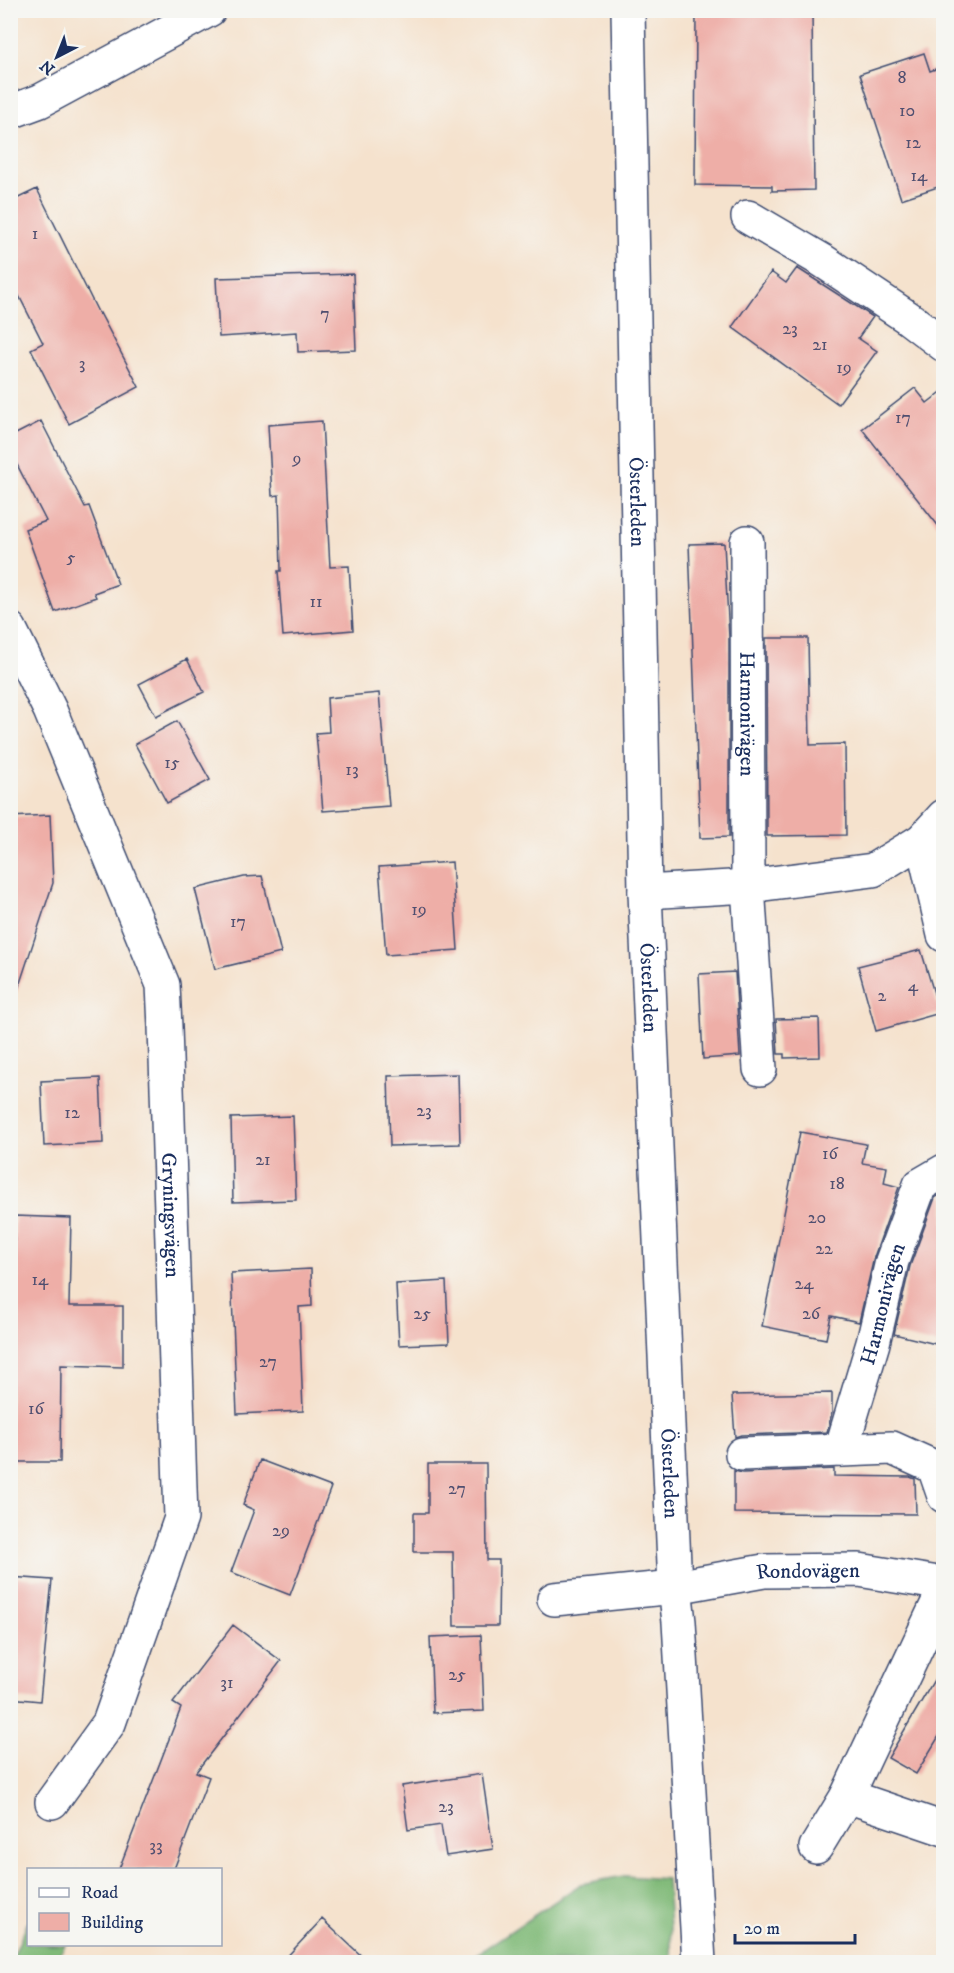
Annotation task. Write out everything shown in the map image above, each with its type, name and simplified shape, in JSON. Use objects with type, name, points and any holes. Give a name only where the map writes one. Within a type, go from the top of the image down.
[{"type":"street","name":"Österleden","points":[[628,10],[645,892],[675,1587],[699,1962]]},
{"type":"street","points":[[10,112],[40,101],[206,11]]},
{"type":"street","points":[[748,216],[823,261],[944,345]]},
{"type":"street","name":"Harmonivägen","points":[[747,542],[748,886],[760,1069]]},
{"type":"street","name":"Gryningsvägen","points":[[10,629],[50,710],[163,985],[165,1017],[181,1518],[109,1723],[52,1802]]},
{"type":"street","points":[[645,892],[748,886],[873,870],[933,828],[944,934]]},
{"type":"street","name":"Harmonivägen","points":[[841,1450],[873,1343],[892,1261],[920,1185],[944,1172]]},
{"type":"street","points":[[742,1454],[892,1448],[934,1467],[944,1496]]},
{"type":"street","name":"Rondovägen","points":[[554,1599],[675,1587],[764,1571],[859,1570],[944,1584]]},
{"type":"street","points":[[816,1847],[847,1796],[944,1590]]},
{"type":"street","points":[[847,1796],[944,1829]]},
{"type":"green space","points":[[624,1876],[667,1879],[672,1962],[465,1962],[581,1884]]},
{"type":"green space","points":[[27,1923],[27,1946],[64,1946],[56,1962],[11,1962]]},
{"type":"building","points":[[696,10],[812,10],[814,190],[772,191],[772,186],[695,185]]},
{"type":"building","points":[[924,53],[930,71],[944,66],[944,185],[901,199],[860,74]]},
{"type":"building","points":[[37,189],[99,314],[139,387],[69,424],[31,349],[43,343],[10,278],[10,202]]},
{"type":"building","points":[[797,268],[873,317],[858,338],[877,351],[838,404],[732,327],[771,272],[786,283]]},
{"type":"building","points":[[353,274],[356,350],[298,352],[297,332],[219,337],[216,278]]},
{"type":"building","points":[[915,388],[927,403],[944,390],[944,533],[862,429]]},
{"type":"building","points":[[41,421],[85,507],[89,506],[118,584],[94,593],[96,597],[55,612],[25,529],[46,521],[10,451],[10,437]]},
{"type":"building","points":[[322,421],[330,567],[349,566],[353,630],[283,636],[278,571],[281,571],[279,495],[272,496],[268,425]]},
{"type":"building","points":[[724,543],[729,638],[729,837],[700,838],[689,544]]},
{"type":"building","points":[[766,638],[808,638],[810,745],[845,744],[846,835],[767,836]]},
{"type":"building","points":[[187,659],[204,692],[156,716],[139,684]]},
{"type":"building","points":[[379,693],[389,806],[323,811],[316,733],[329,732],[327,698]]},
{"type":"building","points":[[177,721],[210,780],[167,803],[135,744]]},
{"type":"building","points":[[50,815],[53,883],[17,992],[10,991],[10,817]]},
{"type":"building","points":[[452,862],[458,950],[386,955],[379,867]]},
{"type":"building","points":[[262,876],[281,953],[215,969],[195,889],[244,877]]},
{"type":"building","points":[[921,950],[940,1013],[876,1031],[858,966]]},
{"type":"building","points":[[735,972],[740,1056],[703,1059],[699,974]]},
{"type":"building","points":[[819,1018],[820,1057],[784,1058],[784,1054],[778,1054],[776,1019]]},
{"type":"building","points":[[458,1074],[460,1144],[390,1146],[388,1076]]},
{"type":"building","points":[[100,1078],[103,1143],[44,1146],[41,1081]]},
{"type":"building","points":[[293,1116],[296,1200],[233,1202],[231,1118]]},
{"type":"building","points":[[800,1132],[866,1144],[862,1163],[887,1167],[884,1183],[899,1187],[874,1257],[859,1322],[831,1316],[826,1339],[762,1326]]},
{"type":"building","points":[[944,1197],[944,1346],[894,1334],[910,1266],[935,1198]]},
{"type":"building","points":[[15,1216],[71,1218],[69,1306],[123,1306],[123,1367],[61,1365],[60,1462],[10,1462],[10,1262],[14,1262]]},
{"type":"building","points":[[311,1269],[312,1306],[299,1307],[303,1411],[237,1414],[231,1273]]},
{"type":"building","points":[[446,1281],[449,1343],[399,1345],[396,1284]]},
{"type":"building","points":[[832,1393],[832,1413],[827,1432],[735,1437],[732,1395]]},
{"type":"building","points":[[260,1460],[331,1487],[290,1595],[231,1572],[254,1510],[243,1505]]},
{"type":"building","points":[[428,1464],[486,1464],[487,1560],[499,1560],[498,1626],[454,1626],[453,1552],[414,1552],[414,1513],[428,1513]]},
{"type":"building","points":[[834,1469],[834,1476],[910,1477],[915,1479],[916,1514],[734,1513],[734,1471],[743,1473]]},
{"type":"building","points":[[10,1577],[52,1580],[40,1701],[10,1698]]},
{"type":"building","points":[[233,1625],[281,1661],[196,1772],[209,1777],[174,1868],[119,1868],[181,1708],[173,1703]]},
{"type":"building","points":[[481,1635],[484,1711],[433,1713],[430,1637]]},
{"type":"building","points":[[944,1663],[944,1728],[916,1774],[888,1758]]},
{"type":"building","points":[[482,1774],[493,1849],[446,1856],[441,1825],[408,1830],[402,1786]]},
{"type":"building","points":[[322,1919],[368,1962],[282,1962]]}]
